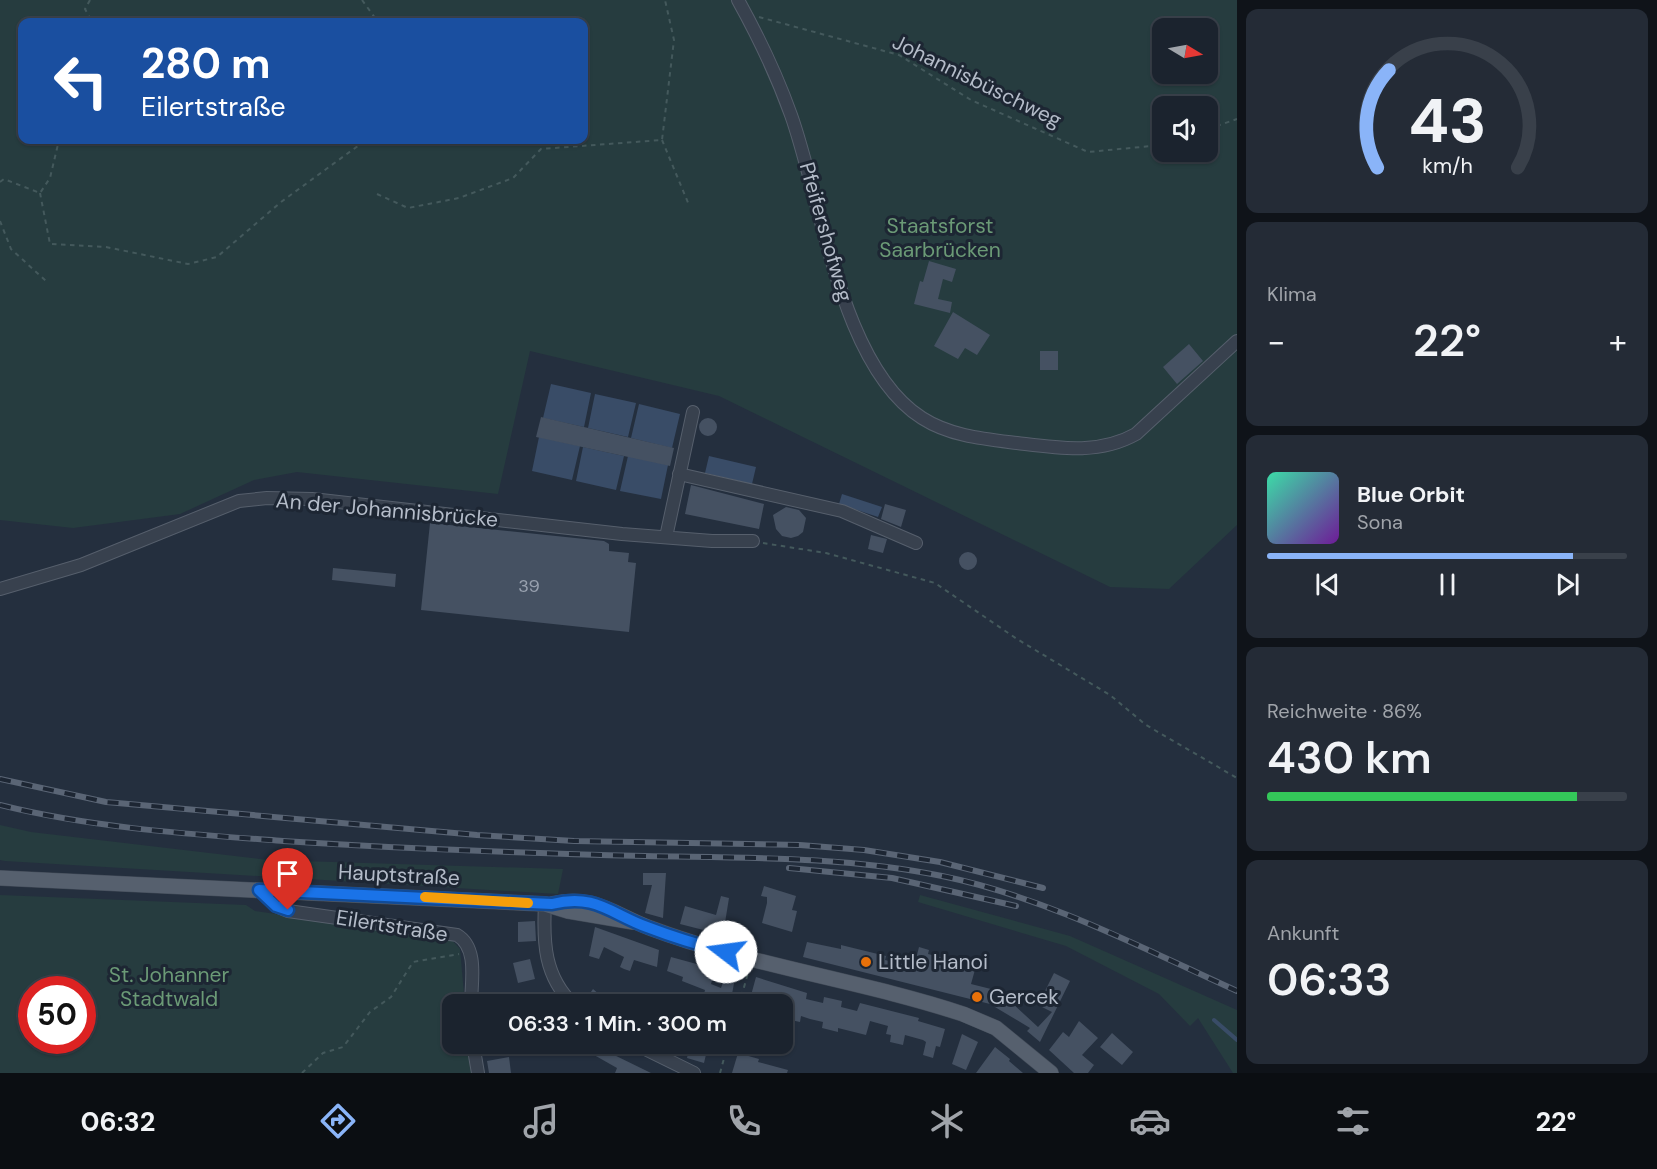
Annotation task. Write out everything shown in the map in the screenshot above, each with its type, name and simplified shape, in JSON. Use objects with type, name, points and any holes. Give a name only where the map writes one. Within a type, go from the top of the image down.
[{"type":"main road","name":"Hauptstraße","points":[[0,878],[548,904],[568,911],[633,922],[683,940],[963,1014],[996,1028],[1051,1073]]},
{"type":"street","name":"Pfeifershofweg","points":[[738,0],[791,114],[812,181],[830,258],[861,340],[877,370],[897,397],[921,418],[950,432],[978,438],[1070,448],[1101,448],[1118,444],[1136,434],[1237,341]]},
{"type":"street","points":[[666,537],[693,412]]},
{"type":"street","points":[[679,474],[877,521]]},
{"type":"street","name":"An der Johannisbrücke","points":[[0,589],[81,565],[239,501],[267,498],[312,499],[666,537],[753,541]]},
{"type":"street","points":[[842,511],[916,543]]},
{"type":"street","name":"Eilertstraße","points":[[259,890],[276,906],[288,910],[457,935],[466,940],[470,950],[471,994]]},
{"type":"street","points":[[548,904],[545,950],[549,969],[566,994]]},
{"type":"street","points":[[475,1054],[478,1073]]},
{"type":"street","points":[[655,1054],[694,1073]]},
{"type":"path","points":[[90,0],[85,9],[90,18]]},
{"type":"path","points":[[362,0],[375,18]]},
{"type":"path","points":[[665,0],[674,40],[662,140],[689,205]]},
{"type":"path","name":"Johannisbüschweg","points":[[745,13],[899,55],[971,99],[1088,152],[1152,146]]},
{"type":"path","points":[[1218,126],[1237,119]]},
{"type":"path","points":[[377,194],[408,208],[459,198],[513,178],[541,149],[662,140]]},
{"type":"path","points":[[58,144],[50,178],[40,193],[50,244],[106,247],[188,264],[218,257],[281,202],[361,144]]},
{"type":"path","points":[[0,176],[40,193]]},
{"type":"path","points":[[0,182],[4,179]]},
{"type":"path","points":[[0,221],[11,249],[46,281]]},
{"type":"path","points":[[753,541],[826,553],[935,583],[1017,639],[1110,695],[1146,725],[1237,778]]},
{"type":"path","points":[[302,1073],[323,1053],[343,1047],[370,1012],[391,997],[413,962],[464,954],[466,940]]},
{"type":"path","points":[[742,994],[748,974]]},
{"type":"path","points":[[720,1073],[725,1054]]},
{"type":"green space","name":"Staatsforst Saarbrücken","points":[[0,0],[1237,0],[1237,525],[1169,589],[1110,587],[719,396],[530,351],[498,494],[297,472],[254,480],[180,514],[73,528],[0,520]]},
{"type":"green space","points":[[0,825],[31,832],[269,860],[563,869],[558,894],[5,861],[0,860]]},
{"type":"green space","name":"St. Johanner Stadtwald","points":[[0,895],[246,905],[255,911],[451,939],[460,949],[464,994],[442,994],[442,1054],[469,1054],[472,1073],[0,1073]]},
{"type":"green space","points":[[920,895],[1070,936],[1237,1010],[1237,1073],[1233,1073],[1198,1018],[1190,1026],[1159,994],[1066,946],[918,902]]},
{"type":"water","points":[[551,384],[591,393],[584,427],[543,418]]},
{"type":"water","points":[[595,394],[636,403],[628,437],[588,428]]},
{"type":"water","points":[[639,404],[680,414],[672,448],[631,438]]},
{"type":"water","points":[[539,437],[580,446],[572,480],[532,471]]},
{"type":"water","points":[[583,447],[624,456],[616,490],[576,481]]},
{"type":"water","points":[[628,456],[668,465],[661,499],[620,491]]},
{"type":"water","points":[[709,456],[756,467],[752,484],[705,473]]},
{"type":"water","points":[[842,494],[882,507],[878,517],[839,504]]},
{"type":"building","points":[[929,261],[956,269],[952,282],[943,279],[938,299],[952,302],[950,313],[914,304],[920,281],[923,282]]},
{"type":"building","points":[[953,312],[990,335],[977,355],[965,348],[958,359],[934,346]]},
{"type":"building","points":[[1189,344],[1203,361],[1177,384],[1163,367]]},
{"type":"building","points":[[1040,351],[1058,351],[1058,370],[1040,370]]},
{"type":"building","points":[[541,417],[674,448],[670,466],[536,437]]},
{"type":"building","points":[[708,418],[714,421],[717,427],[714,433],[708,436],[702,433],[699,427],[702,421]]},
{"type":"building","points":[[691,485],[764,504],[759,529],[685,514]]},
{"type":"building","points":[[885,504],[906,510],[901,527],[881,519]]},
{"type":"building","points":[[786,507],[799,510],[806,518],[803,532],[791,538],[782,536],[776,529],[773,515]]},
{"type":"building","points":[[430,523],[604,541],[609,544],[609,551],[629,553],[628,562],[636,563],[629,632],[421,610]]},
{"type":"building","points":[[871,535],[887,539],[883,553],[868,549]]},
{"type":"building","points":[[968,552],[974,555],[977,561],[974,567],[968,570],[962,567],[959,561],[962,555]]},
{"type":"building","points":[[333,568],[396,574],[395,587],[332,580]]},
{"type":"building","points":[[643,873],[666,873],[663,918],[645,913],[652,885],[643,885]]},
{"type":"building","points":[[764,886],[796,896],[792,910],[797,911],[792,932],[762,923],[767,903],[767,897],[761,896]]},
{"type":"building","points":[[721,896],[729,898],[723,935],[680,924],[685,906],[716,915]]},
{"type":"building","points":[[535,921],[536,941],[518,942],[518,922]]},
{"type":"building","points":[[595,927],[659,950],[657,967],[634,960],[630,971],[624,969],[620,967],[624,957],[604,947],[599,959],[589,956]]},
{"type":"building","points":[[807,942],[841,949],[841,945],[886,956],[885,960],[914,967],[919,947],[929,950],[928,954],[976,966],[971,984],[999,991],[1038,1027],[1052,1012],[1038,1005],[1054,973],[1070,981],[1040,1042],[1027,1031],[1030,1028],[990,1004],[803,957]]},
{"type":"building","points":[[671,957],[715,969],[711,984],[721,988],[727,971],[736,973],[732,994],[704,994],[705,990],[682,981],[683,977],[667,971]]},
{"type":"building","points":[[530,959],[535,979],[518,983],[513,963]]},
{"type":"building","points":[[756,977],[807,993],[806,999],[823,1003],[824,997],[842,1001],[841,1007],[857,1011],[860,1003],[919,1018],[918,1021],[945,1029],[940,1047],[936,1046],[933,1058],[923,1055],[926,1042],[923,1040],[905,1035],[903,1045],[890,1042],[891,1035],[886,1034],[888,1026],[870,1021],[866,1035],[838,1028],[838,1032],[822,1028],[823,1022],[801,1016],[800,1022],[793,1020],[793,994],[751,994]]},
{"type":"building","points":[[593,989],[599,994],[590,994]]},
{"type":"building","points":[[1079,1021],[1098,1038],[1082,1055],[1094,1065],[1088,1073],[1074,1073],[1049,1050],[1063,1032],[1069,1037]]},
{"type":"building","points":[[1112,1033],[1133,1052],[1122,1065],[1100,1047]]},
{"type":"building","points":[[962,1034],[978,1042],[966,1070],[952,1064]]},
{"type":"building","points":[[995,1047],[1010,1059],[1009,1061],[1023,1073],[976,1073]]},
{"type":"building","points":[[592,1054],[612,1054],[651,1073],[615,1073],[617,1068]]},
{"type":"building","points":[[688,1054],[706,1054],[704,1063],[687,1058]]},
{"type":"building","points":[[738,1054],[788,1070],[787,1073],[732,1073]]},
{"type":"building","points":[[509,1057],[511,1073],[489,1073],[487,1061]]},
{"type":"waterway","points":[[1214,1020],[1237,1040]]},
{"type":"railway","points":[[0,779],[106,802],[477,835],[574,841],[800,845],[864,850],[940,862],[1043,888]]},
{"type":"railway","points":[[0,805],[105,825],[283,841],[509,852],[794,859],[905,869],[980,885],[1056,910],[1237,991]]},
{"type":"railway","points":[[789,868],[892,878],[1016,906]]},
{"type":"slow traffic","points":[[425,897],[528,903]]},
{"type":"place","name":"Little Hanoi","points":[[866,962]]},
{"type":"place","name":"Gercek","points":[[977,997]]},
{"type":"route","points":[[288,910],[276,906],[259,890],[552,904],[569,900],[580,901],[616,910],[633,922],[726,952]]}]
